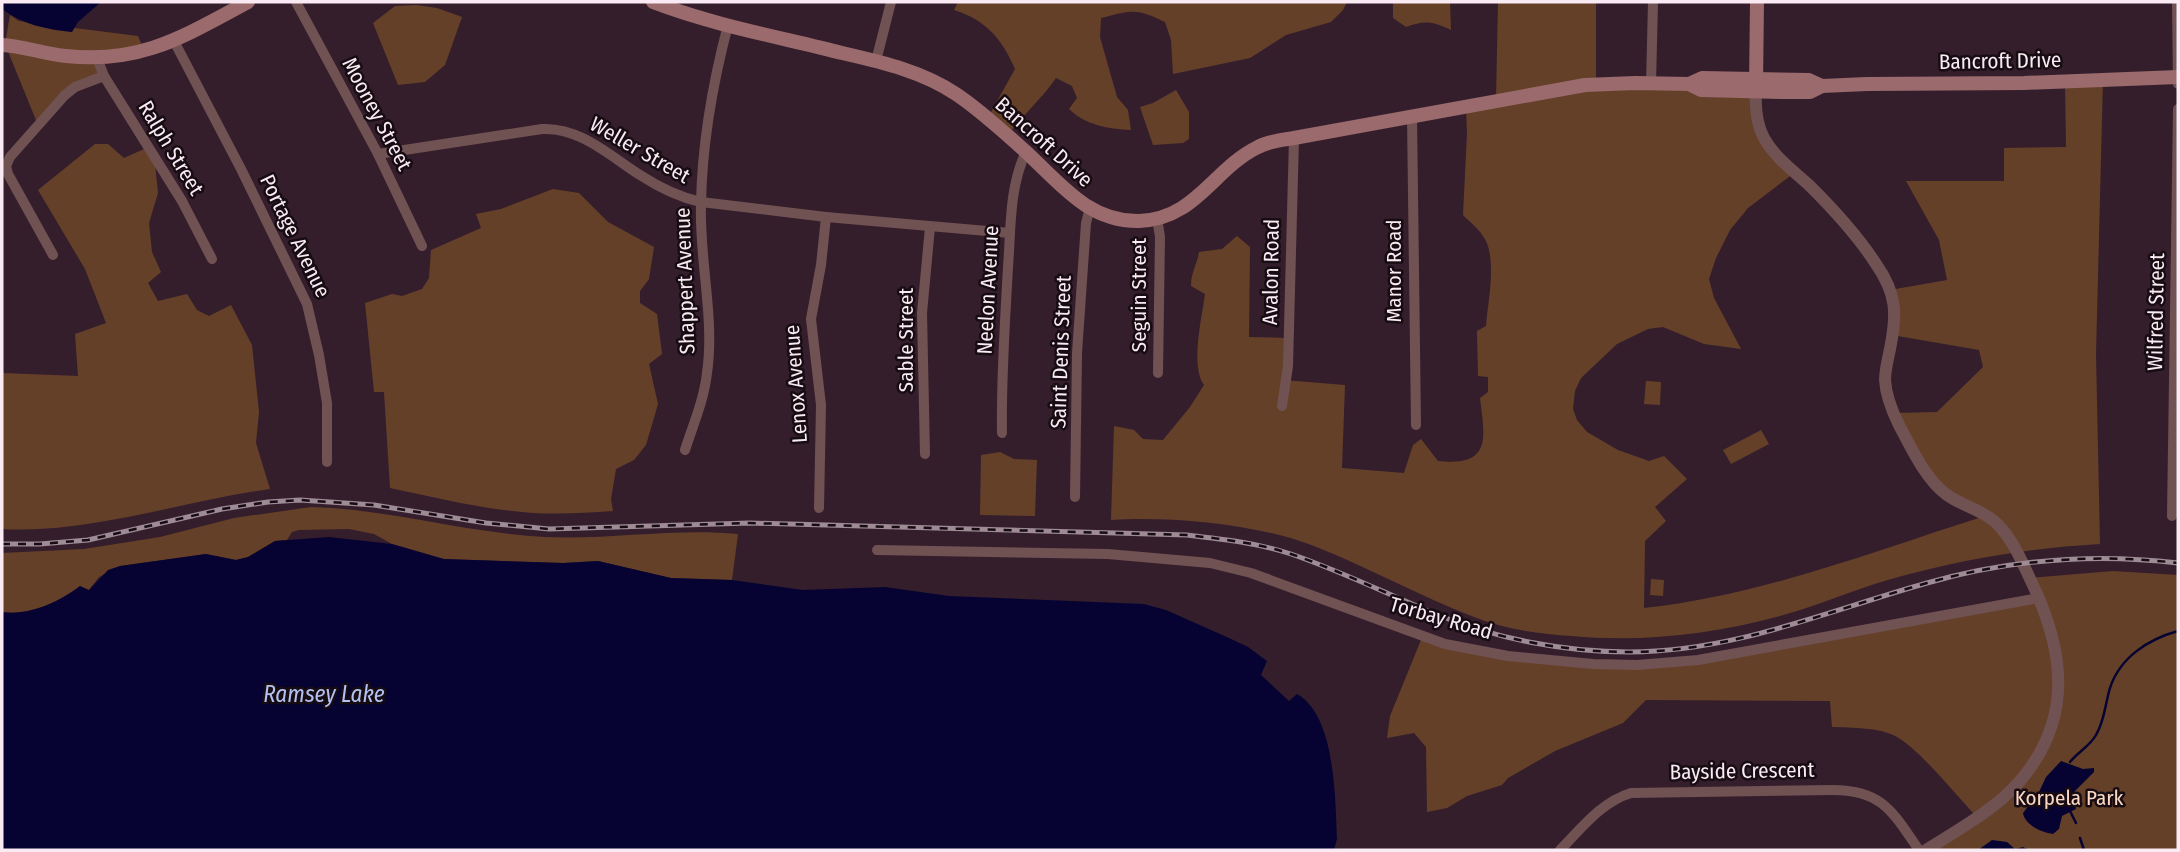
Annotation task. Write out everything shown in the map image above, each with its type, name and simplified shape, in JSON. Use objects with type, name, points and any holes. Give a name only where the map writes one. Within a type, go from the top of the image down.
[{"type":"main road","points":[[2,45],[50,54],[97,58],[137,53],[174,41],[248,2]]},
{"type":"main road","name":"Bancroft Drive","points":[[653,2],[728,25],[876,61],[915,73],[944,86],[1026,152],[1065,191],[1090,208],[1118,220],[1143,221],[1157,218],[1192,202],[1255,148],[1294,138],[1574,87],[1607,83],[1689,84],[1701,90],[1756,85],[1810,92],[1822,86],[1927,82],[2036,83],[2178,77]]},
{"type":"main road","points":[[1756,85],[1757,2]]},
{"type":"street","name":"Mooney Street","points":[[296,2],[378,154],[422,246]]},
{"type":"street","points":[[876,61],[891,2]]},
{"type":"street","points":[[1651,84],[1653,2]]},
{"type":"street","points":[[2177,2],[2178,84]]},
{"type":"street","name":"Shappert Avenue","points":[[685,450],[708,372],[709,330],[701,248],[701,202],[709,116],[728,25]]},
{"type":"street","name":"Portage Avenue","points":[[174,41],[307,304],[327,403],[327,462]]},
{"type":"street","name":"Ralph Street","points":[[97,58],[103,76],[181,201],[212,260]]},
{"type":"street","points":[[53,255],[6,166],[10,157],[65,95],[75,87],[103,76]]},
{"type":"street","points":[[1756,85],[1755,111],[1764,139],[1778,157],[1820,196],[1847,226],[1876,263],[1891,290],[1896,321],[1885,382],[1889,402],[1900,427],[1938,487],[1953,499],[1986,515],[1999,525],[2015,549],[2039,598],[2054,638],[2059,681],[2055,715],[2041,750],[2028,771],[2009,792],[1926,850]]},
{"type":"street","name":"Wilfred Street","points":[[2172,516],[2176,444],[2178,108]]},
{"type":"street","name":"Manor Road","points":[[1412,116],[1416,425]]},
{"type":"street","name":"Weller Street","points":[[378,154],[542,129],[560,130],[594,144],[657,186],[701,202],[826,217],[1010,233]]},
{"type":"street","name":"Avalon Road","points":[[1282,406],[1288,366],[1294,138]]},
{"type":"street","name":"Neelon Avenue","points":[[1002,433],[1010,233],[1015,184],[1026,152]]},
{"type":"street","name":"Saint Denis Street","points":[[1075,497],[1077,353],[1090,208]]},
{"type":"street","name":"Lenox Avenue","points":[[819,508],[821,405],[811,319],[826,217]]},
{"type":"street","name":"Seguin Street","points":[[1157,218],[1160,237],[1158,373]]},
{"type":"street","name":"Sable Street","points":[[925,454],[922,313],[930,227]]},
{"type":"street","name":"Torbay Road","points":[[877,550],[1108,554],[1210,562],[1251,573],[1445,644],[1508,656],[1593,664],[1637,665],[1698,660],[2039,598]]},
{"type":"street","name":"Bayside Crescent","points":[[1560,850],[1603,807],[1612,800],[1631,793],[1833,790],[1861,792],[1879,800],[1893,813],[1919,850]]},
{"type":"green space","points":[[958,2],[1347,2],[1331,22],[1286,35],[1250,58],[1173,74],[1171,40],[1165,22],[1134,12],[1101,18],[1100,37],[1117,97],[1128,110],[1131,130],[1114,129],[1082,119],[1069,109],[1077,98],[1072,86],[1056,78],[1012,130],[991,112],[1015,69],[992,32],[975,19],[954,10]]},
{"type":"green space","points":[[1393,2],[1450,2],[1451,30],[1428,22],[1406,27],[1393,18]]},
{"type":"green space","points":[[1498,2],[1596,2],[1596,83],[1755,92],[1757,121],[1794,173],[1748,208],[1730,230],[1709,279],[1714,298],[1741,349],[1704,344],[1663,327],[1648,329],[1617,344],[1581,378],[1575,391],[1573,409],[1577,420],[1587,432],[1618,450],[1649,461],[1664,456],[1687,479],[1655,507],[1666,521],[1645,541],[1644,608],[1687,602],[1774,583],[1985,516],[1944,494],[1892,413],[1937,412],[1983,367],[1979,350],[1892,335],[1890,290],[1947,280],[1939,240],[1906,181],[2004,181],[2004,148],[2066,147],[2065,81],[2103,79],[2096,354],[2100,544],[2025,551],[1951,564],[1742,625],[1657,637],[1600,638],[1534,632],[1485,621],[1314,546],[1267,532],[1214,523],[1160,519],[1111,520],[1114,426],[1134,430],[1143,439],[1163,440],[1190,407],[1204,385],[1197,354],[1205,294],[1191,286],[1193,273],[1199,252],[1222,249],[1237,236],[1250,247],[1249,337],[1288,338],[1283,380],[1345,385],[1342,468],[1404,473],[1413,445],[1421,439],[1438,461],[1456,462],[1476,454],[1483,437],[1480,398],[1488,392],[1488,377],[1478,376],[1477,331],[1486,326],[1491,265],[1486,241],[1463,215],[1466,105],[1496,99]]},
{"type":"green space","points":[[395,6],[437,8],[462,17],[445,65],[425,82],[398,85],[373,23]]},
{"type":"green space","points":[[10,15],[19,21],[138,36],[144,50],[96,57],[103,76],[75,87],[38,125],[5,44]]},
{"type":"green space","points":[[1176,90],[1189,112],[1189,139],[1183,143],[1153,145],[1140,107]]},
{"type":"green space","points":[[95,144],[108,144],[124,158],[144,149],[155,164],[158,193],[149,223],[152,252],[161,272],[148,283],[158,301],[187,294],[197,310],[209,316],[231,305],[252,345],[259,412],[256,443],[270,489],[102,522],[68,527],[2,529],[2,373],[78,376],[75,334],[106,323],[85,269],[38,190]]},
{"type":"green space","points":[[553,189],[579,193],[608,222],[654,247],[649,279],[640,291],[640,303],[657,314],[662,354],[649,364],[658,404],[646,445],[634,460],[616,469],[611,499],[613,511],[556,514],[522,512],[390,488],[384,392],[374,392],[365,303],[392,294],[402,296],[422,289],[429,278],[431,250],[481,228],[476,214],[501,209]]},
{"type":"green space","points":[[1646,381],[1661,382],[1660,405],[1644,404]]},
{"type":"green space","points":[[1761,430],[1769,444],[1731,464],[1723,450]]},
{"type":"green space","points":[[1000,452],[1014,459],[1037,460],[1035,516],[980,515],[981,455]]},
{"type":"green space","points":[[311,507],[370,512],[486,531],[545,537],[690,532],[738,534],[732,580],[671,578],[598,561],[563,563],[443,559],[392,544],[374,534],[349,529],[299,530],[292,532],[287,540],[275,541],[248,557],[236,560],[206,554],[120,566],[99,577],[88,591],[80,586],[43,607],[23,612],[2,612],[2,553],[84,549],[160,537],[234,518]]},
{"type":"green space","name":"Korpela Park","points":[[2113,571],[2178,575],[2178,850],[1925,850],[1976,816],[1927,762],[1897,737],[1874,730],[1832,727],[1830,701],[1646,700],[1623,723],[1555,751],[1508,778],[1502,785],[1467,796],[1447,808],[1427,812],[1426,747],[1414,733],[1387,738],[1390,716],[1423,635],[1545,660],[1668,662],[2038,597],[2029,578]]},
{"type":"green space","points":[[1651,579],[1664,580],[1663,596],[1650,595]]},
{"type":"water","points":[[2,2],[101,2],[78,22],[72,32],[27,23],[2,9]]},
{"type":"water","name":"Ramsey Lake","points":[[329,537],[392,544],[444,559],[563,563],[598,561],[671,578],[732,580],[803,590],[885,587],[949,596],[1144,604],[1166,610],[1248,647],[1267,661],[1261,675],[1289,701],[1297,694],[1310,705],[1319,720],[1331,760],[1337,839],[1334,850],[2,850],[2,612],[33,610],[80,586],[89,590],[108,570],[120,566],[206,554],[236,560],[248,557],[275,541]]},
{"type":"water","points":[[2061,761],[2083,769],[2094,768],[2094,772],[2072,794],[2076,809],[2062,816],[2059,829],[2053,834],[2035,828],[2023,813],[2039,792],[2046,777]]},
{"type":"water","points":[[1992,840],[2007,842],[2015,849],[2023,847],[2029,850],[1978,850]]},
{"type":"waterway","points":[[2070,762],[2096,735],[2110,688],[2128,658],[2146,644],[2178,631]]},
{"type":"waterway","points":[[2070,811],[2076,823]]},
{"type":"waterway","points":[[2080,838],[2084,850]]},
{"type":"railway","points":[[2,544],[88,540],[222,509],[300,500],[374,505],[486,523],[549,529],[750,523],[1187,535],[1253,544],[1291,554],[1438,615],[1484,631],[1556,647],[1629,652],[1668,650],[1743,638],[1927,583],[1989,569],[2083,559],[2178,563]]}]
